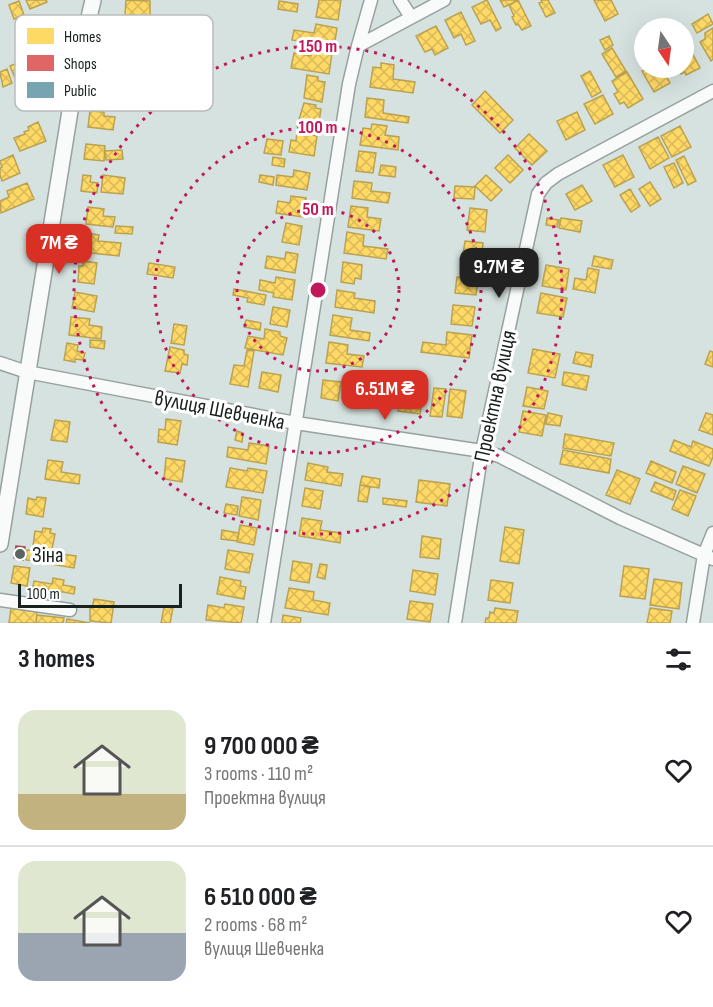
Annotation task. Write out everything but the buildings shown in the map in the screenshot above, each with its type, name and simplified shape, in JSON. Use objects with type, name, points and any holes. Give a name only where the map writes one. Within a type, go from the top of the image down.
[{"type":"main road","points":[[90,15],[93,0]]},
{"type":"main road","points":[[0,544],[70,111]]},
{"type":"street","points":[[264,623],[349,84],[371,0]]},
{"type":"street","points":[[400,0],[411,17]]},
{"type":"street","points":[[358,45],[444,0]]},
{"type":"street","name":"Проектна вулиця","points":[[455,623],[482,451],[538,195],[546,183],[558,174],[713,92]]},
{"type":"street","name":"вулиця Шевченка","points":[[0,363],[27,372],[296,423],[482,451],[499,456],[620,518],[709,557]]},
{"type":"street","points":[[693,623],[713,533]]},
{"type":"street","points":[[0,600],[70,610]]},
{"type":"place","name":"Зіна","points":[[20,554]]}]
